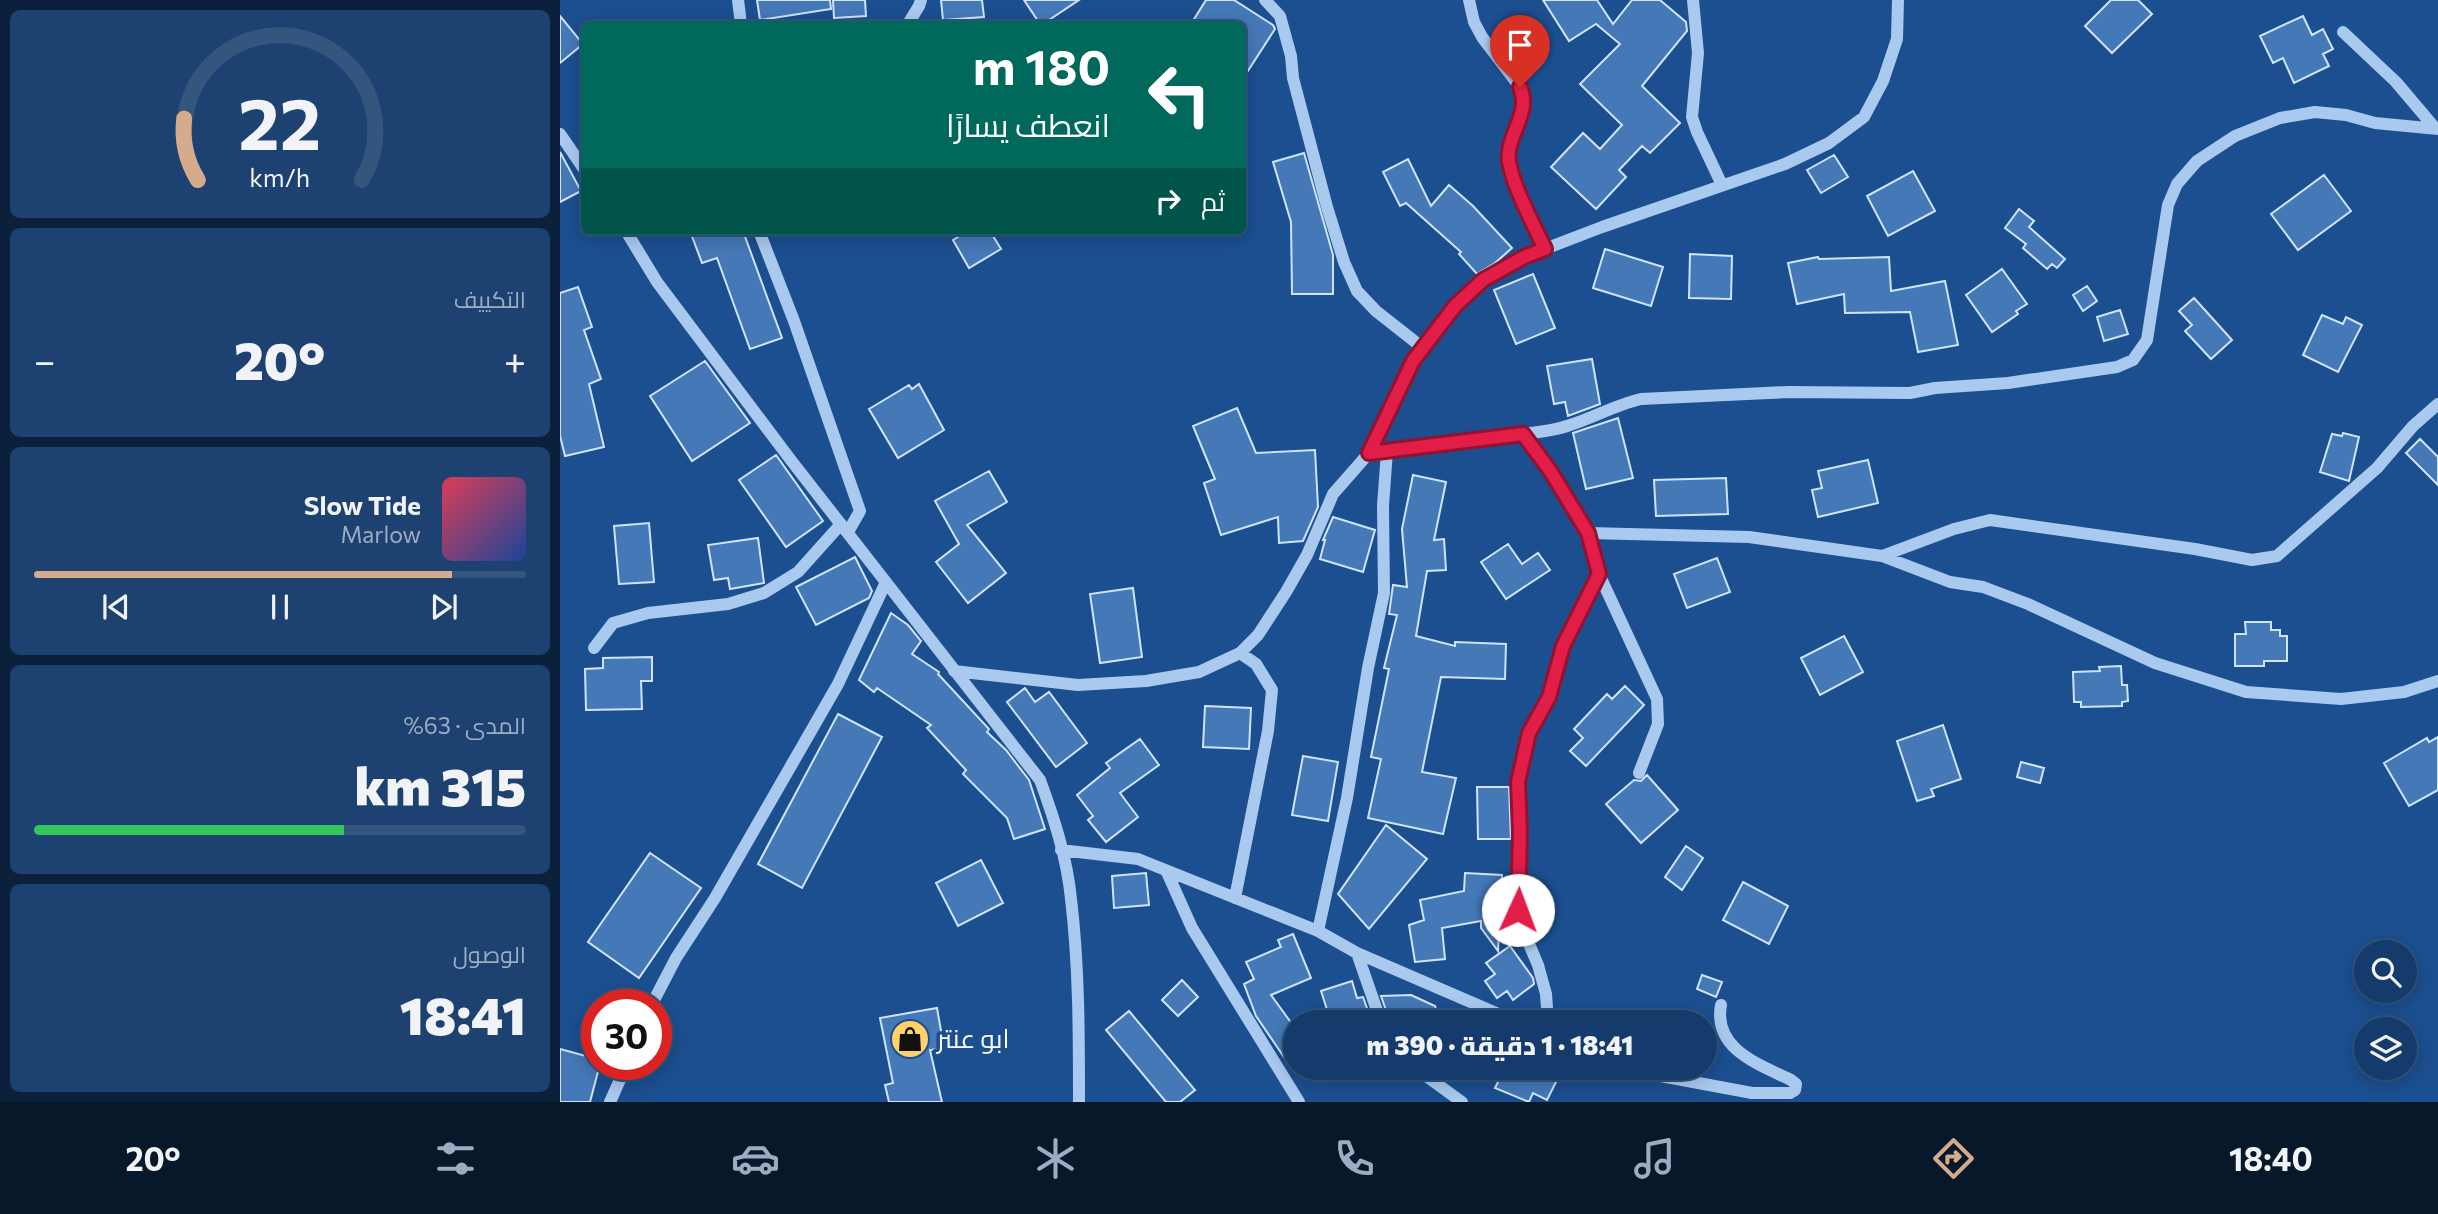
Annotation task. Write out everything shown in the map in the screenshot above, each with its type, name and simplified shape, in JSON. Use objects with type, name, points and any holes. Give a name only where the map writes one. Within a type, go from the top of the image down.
[{"type":"street","points":[[738,0],[741,21]]},
{"type":"street","points":[[910,21],[920,0]]},
{"type":"street","points":[[1265,0],[1280,16],[1291,57],[1293,78],[1327,207],[1344,262],[1357,291],[1376,311],[1423,348]]},
{"type":"street","points":[[1469,0],[1474,22],[1482,37],[1520,87],[1525,98],[1509,160],[1518,188],[1545,249]]},
{"type":"street","points":[[1693,0],[1698,53],[1692,117],[1722,185]]},
{"type":"street","points":[[954,671],[1078,685],[1146,681],[1199,672],[1240,653],[1258,635],[1307,555],[1333,494],[1369,453],[1413,361],[1455,306],[1483,280],[1524,257],[1786,164],[1829,143],[1864,117],[1883,80],[1897,39],[1898,0]]},
{"type":"street","points":[[2343,32],[2396,82],[2437,129]]},
{"type":"street","points":[[1369,453],[1563,428],[1597,416],[1620,404],[1641,399],[1774,393],[1910,393],[1935,388],[2008,383],[2117,367],[2133,360],[2147,340],[2168,205],[2177,184],[2197,161],[2235,136],[2280,118],[2315,112],[2346,115],[2375,123],[2437,129]]},
{"type":"street","points":[[560,134],[581,165]]},
{"type":"street","points":[[628,235],[657,282],[1040,780],[1054,818],[1071,896],[1077,975],[1079,1102]]},
{"type":"street","points":[[594,648],[613,623],[648,613],[728,604],[764,593],[797,572],[860,511],[794,321],[760,235]]},
{"type":"street","points":[[1882,556],[1954,529],[1990,520],[2195,549],[2252,560],[2277,556],[2376,468],[2413,426],[2438,404]]},
{"type":"street","points":[[1523,434],[1551,472],[1588,533],[1599,574],[1657,699],[1658,724],[1639,773]]},
{"type":"street","points":[[1318,931],[1347,798],[1368,668],[1384,593],[1382,506],[1387,451]]},
{"type":"street","points":[[1588,533],[1749,537],[1882,556],[1950,582],[1983,587],[2028,604],[2155,663],[2246,692],[2341,699],[2404,692],[2438,681]]},
{"type":"street","points":[[1547,1010],[1538,965],[1521,925],[1518,910],[1518,782],[1529,733],[1549,697],[1563,646],[1599,574]]},
{"type":"street","points":[[660,989],[838,684],[886,582]]},
{"type":"street","points":[[1236,898],[1268,732],[1272,690],[1256,664],[1240,653]]},
{"type":"street","points":[[1061,850],[1138,859],[1318,931],[1357,953],[1489,1010]]},
{"type":"street","points":[[1166,870],[1192,928],[1300,1102]]},
{"type":"street","points":[[1357,953],[1377,1010]]},
{"type":"street","points":[[1679,1080],[1752,1093],[1794,1097],[1796,1084],[1748,1059],[1731,1045],[1720,1030],[1718,1017],[1721,1004]]},
{"type":"street","points":[[610,1102],[620,1080]]},
{"type":"street","points":[[1432,1080],[1462,1102]]},
{"type":"building","points":[[757,0],[830,0],[831,9],[760,20]]},
{"type":"building","points":[[833,0],[865,0],[866,16],[834,18]]},
{"type":"building","points":[[941,0],[982,0],[984,17],[943,20]]},
{"type":"building","points":[[1024,0],[1079,0],[1048,21],[1038,21]]},
{"type":"building","points":[[1206,0],[1234,0],[1273,25],[1275,29],[1246,74],[1246,21],[1193,21]]},
{"type":"building","points":[[1543,0],[1597,0],[1613,24],[1632,0],[1660,0],[1686,22],[1687,31],[1642,86],[1680,123],[1650,153],[1642,146],[1619,170],[1626,177],[1596,209],[1551,167],[1583,133],[1600,149],[1622,125],[1580,84],[1620,44],[1596,24],[1569,41]]},
{"type":"building","points":[[2111,0],[2138,0],[2152,14],[2112,53],[2085,26]]},
{"type":"building","points":[[560,16],[581,42],[581,46],[560,63]]},
{"type":"building","points":[[2303,16],[2312,35],[2323,29],[2333,49],[2323,54],[2329,66],[2294,83],[2283,58],[2273,63],[2260,36]]},
{"type":"building","points":[[560,152],[581,191],[560,202]]},
{"type":"building","points":[[1304,153],[1333,255],[1333,294],[1292,294],[1291,222],[1273,162]]},
{"type":"building","points":[[1834,155],[1848,177],[1821,193],[1807,170]]},
{"type":"building","points":[[1408,159],[1431,206],[1449,185],[1473,206],[1512,248],[1477,274],[1459,254],[1461,252],[1406,203],[1400,206],[1383,172]]},
{"type":"building","points":[[1913,171],[1935,211],[1888,236],[1867,196]]},
{"type":"building","points":[[2324,175],[2351,211],[2298,250],[2271,214]]},
{"type":"building","points":[[2019,209],[2034,221],[2029,227],[2065,259],[2057,268],[2052,264],[2047,269],[2023,248],[2026,244],[2005,228]]},
{"type":"building","points":[[692,235],[744,235],[782,338],[750,349],[717,258],[702,263]]},
{"type":"building","points":[[961,235],[992,235],[1001,249],[969,268],[953,240]]},
{"type":"building","points":[[1605,249],[1663,267],[1651,306],[1593,288]]},
{"type":"building","points":[[1690,254],[1732,256],[1731,299],[1689,298]]},
{"type":"building","points":[[1818,257],[1889,257],[1891,291],[1945,281],[1958,345],[1918,352],[1910,312],[1845,313],[1844,294],[1797,304],[1788,263]]},
{"type":"building","points":[[2002,269],[2027,304],[2016,311],[2018,314],[1992,332],[1966,295]]},
{"type":"building","points":[[1533,274],[1555,328],[1516,344],[1494,290]]},
{"type":"building","points":[[2087,286],[2097,301],[2083,311],[2073,295]]},
{"type":"building","points":[[578,287],[592,327],[584,330],[601,379],[589,384],[604,447],[565,456],[560,436],[560,293]]},
{"type":"building","points":[[2194,298],[2232,340],[2211,359],[2185,331],[2192,325],[2179,311]]},
{"type":"building","points":[[2120,310],[2128,334],[2104,341],[2097,317]]},
{"type":"building","points":[[2322,315],[2343,324],[2346,317],[2362,325],[2338,372],[2303,355]]},
{"type":"building","points":[[1592,359],[1600,404],[1568,416],[1565,402],[1554,404],[1547,366]]},
{"type":"building","points":[[705,361],[750,423],[692,461],[650,396]]},
{"type":"building","points":[[919,384],[944,430],[898,458],[869,409],[909,385],[912,389]]},
{"type":"building","points":[[1237,408],[1256,453],[1315,450],[1318,507],[1303,541],[1279,543],[1278,517],[1221,535],[1204,483],[1215,479],[1193,426]]},
{"type":"building","points":[[1618,418],[1633,478],[1586,489],[1573,433]]},
{"type":"building","points":[[2343,433],[2359,437],[2349,481],[2320,472],[2332,434],[2342,436]]},
{"type":"building","points":[[2420,439],[2438,457],[2438,485],[2406,453]]},
{"type":"building","points":[[776,455],[823,521],[786,547],[739,480]]},
{"type":"building","points":[[1868,460],[1878,503],[1818,517],[1812,490],[1822,488],[1818,471]]},
{"type":"building","points":[[989,471],[1007,502],[967,525],[1006,573],[968,603],[936,562],[959,544],[935,501]]},
{"type":"building","points":[[1413,475],[1446,482],[1434,540],[1444,539],[1446,570],[1427,571],[1416,636],[1455,646],[1455,642],[1506,644],[1505,679],[1441,677],[1422,772],[1456,778],[1443,834],[1368,818],[1381,759],[1371,757],[1389,669],[1384,668],[1397,615],[1389,614],[1393,585],[1407,587],[1402,529]]},
{"type":"building","points":[[1726,478],[1728,514],[1656,516],[1654,480]]},
{"type":"building","points":[[1333,517],[1375,530],[1363,572],[1320,559],[1323,540]]},
{"type":"building","points":[[649,523],[654,582],[619,584],[614,526]]},
{"type":"building","points":[[758,538],[764,583],[730,589],[728,578],[714,580],[708,545]]},
{"type":"building","points":[[1508,544],[1522,564],[1538,553],[1550,570],[1506,599],[1481,562]]},
{"type":"building","points":[[855,557],[872,591],[869,598],[816,625],[796,587]]},
{"type":"building","points":[[1717,558],[1730,592],[1687,608],[1674,574]]},
{"type":"building","points":[[1133,588],[1142,657],[1100,663],[1090,594]]},
{"type":"building","points":[[891,613],[908,625],[921,641],[912,654],[939,672],[1029,780],[1045,829],[1014,839],[1007,818],[963,774],[966,770],[927,728],[931,725],[877,688],[874,692],[859,680]]},
{"type":"building","points":[[2245,622],[2271,622],[2271,630],[2280,630],[2280,636],[2287,636],[2287,661],[2264,661],[2264,666],[2235,666],[2235,634],[2246,634]]},
{"type":"building","points":[[1844,636],[1863,672],[1820,695],[1801,658]]},
{"type":"building","points":[[652,657],[652,681],[641,681],[642,709],[586,710],[585,669],[603,668],[603,658]]},
{"type":"building","points":[[2121,666],[2122,685],[2127,685],[2128,701],[2122,702],[2122,706],[2081,707],[2081,702],[2074,702],[2073,672],[2100,671],[2099,667]]},
{"type":"building","points":[[1625,686],[1644,705],[1586,766],[1570,751],[1583,738],[1574,729],[1607,694],[1612,699]]},
{"type":"building","points":[[1025,688],[1035,702],[1049,692],[1087,743],[1056,767],[1007,702]]},
{"type":"building","points":[[1205,706],[1251,708],[1249,749],[1203,747]]},
{"type":"building","points":[[838,714],[882,737],[802,888],[758,864]]},
{"type":"building","points":[[1943,725],[1961,779],[1931,789],[1934,796],[1917,801],[1897,741]]},
{"type":"building","points":[[2438,737],[2438,790],[2409,806],[2384,763],[2427,738],[2429,742]]},
{"type":"building","points":[[1140,739],[1159,765],[1120,793],[1138,817],[1106,842],[1088,820],[1093,816],[1077,795],[1110,768],[1106,763]]},
{"type":"building","points":[[1303,756],[1338,762],[1328,821],[1292,815]]},
{"type":"building","points":[[2021,762],[2044,768],[2040,783],[2017,777]]},
{"type":"building","points":[[1647,775],[1678,810],[1641,843],[1606,804],[1634,780],[1641,781]]},
{"type":"building","points":[[1477,787],[1509,787],[1511,839],[1478,839]]},
{"type":"building","points":[[1386,825],[1427,859],[1369,929],[1338,894]]},
{"type":"building","points":[[1686,846],[1703,858],[1682,890],[1665,877]]},
{"type":"building","points":[[650,853],[701,888],[639,978],[588,942]]},
{"type":"building","points":[[981,860],[1003,903],[958,926],[936,883]]},
{"type":"building","points":[[1146,873],[1149,905],[1114,908],[1112,876]]},
{"type":"building","points":[[1465,873],[1502,875],[1498,951],[1481,928],[1481,921],[1442,928],[1445,959],[1415,962],[1409,925],[1424,920],[1420,900],[1464,891]]},
{"type":"building","points":[[1743,882],[1788,906],[1769,944],[1723,920]]},
{"type":"building","points":[[1293,934],[1311,978],[1271,995],[1283,1012],[1283,1056],[1256,1016],[1244,984],[1254,979],[1246,962],[1281,947],[1278,940]]},
{"type":"building","points":[[1510,946],[1533,978],[1534,984],[1513,1000],[1507,991],[1497,998],[1485,981],[1495,974],[1486,963]]},
{"type":"building","points":[[1702,975],[1722,982],[1716,997],[1697,989]]},
{"type":"building","points":[[1182,980],[1198,997],[1178,1016],[1162,1000]]},
{"type":"building","points":[[1352,981],[1357,998],[1363,997],[1368,1010],[1327,1010],[1321,991]]},
{"type":"building","points":[[1411,995],[1435,1006],[1436,1010],[1386,1010],[1381,996]]},
{"type":"building","points":[[937,1008],[944,1048],[930,1050],[942,1102],[889,1102],[885,1085],[893,1083],[880,1018]]},
{"type":"building","points":[[1129,1011],[1195,1090],[1180,1102],[1166,1102],[1106,1030]]},
{"type":"building","points":[[560,1049],[581,1055],[581,1080],[596,1080],[590,1102],[560,1102]]},
{"type":"building","points":[[1499,1080],[1557,1080],[1547,1100],[1533,1093],[1529,1102],[1495,1088]]},
{"type":"place","name":"ابو عنتر","points":[[910,1039]]},
{"type":"route","points":[[1518,910],[1518,782],[1529,733],[1549,697],[1563,646],[1599,574],[1588,533],[1551,472],[1523,434],[1369,453],[1413,361],[1455,306],[1483,280],[1524,257],[1545,249],[1518,188],[1509,160],[1525,98],[1520,87]]}]
